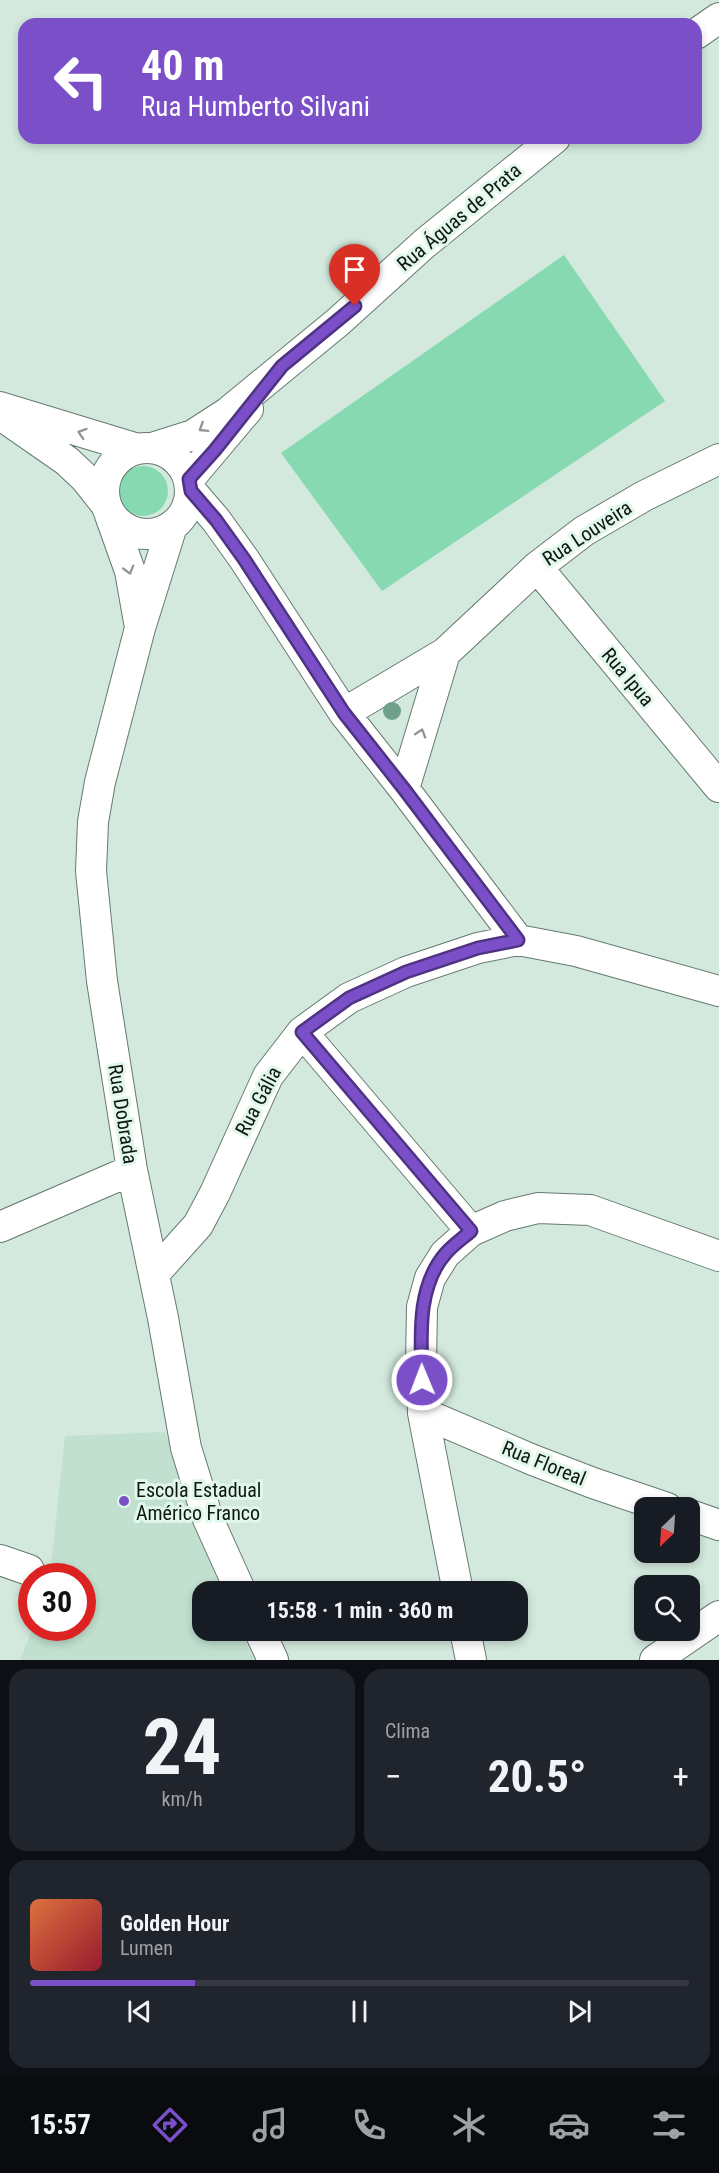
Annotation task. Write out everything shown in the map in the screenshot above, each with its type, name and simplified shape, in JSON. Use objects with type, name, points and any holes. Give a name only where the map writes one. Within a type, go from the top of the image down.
[{"type":"street","points":[[702,30],[719,18]]},
{"type":"street","name":"Rua Águas de Prata","points":[[145,449],[193,435],[218,418],[338,322],[424,244],[548,144]]},
{"type":"street","name":"Rua Águas de Prata","points":[[190,485],[282,366]]},
{"type":"street","points":[[0,407],[145,449],[164,452],[175,458],[183,467],[190,485],[244,559],[344,713],[518,940]]},
{"type":"street","points":[[0,414],[67,461],[85,478],[119,525],[132,532],[151,534],[176,524],[189,506],[190,485]]},
{"type":"street","points":[[107,508],[103,489],[110,469],[124,454],[145,449]]},
{"type":"street","name":"Rua Louveira","points":[[344,713],[445,653],[537,567],[584,531],[644,496],[719,459]]},
{"type":"street","name":"Rua Dobrada","points":[[107,508],[130,571],[140,628]]},
{"type":"street","points":[[176,524],[244,559]]},
{"type":"street","name":"Rua Dobrada","points":[[176,524],[140,628],[99,782],[93,822],[91,871],[102,981],[132,1170],[186,1448],[208,1519],[236,1581]]},
{"type":"street","name":"Rua Ipua","points":[[537,567],[719,786]]},
{"type":"street","points":[[404,789],[445,653]]},
{"type":"street","name":"Rua Gália","points":[[154,1274],[198,1225],[268,1076],[302,1032],[349,998],[406,972],[478,948],[518,940],[576,951],[719,991]]},
{"type":"street","points":[[302,1032],[471,1231]]},
{"type":"street","points":[[0,1227],[132,1170]]},
{"type":"street","points":[[456,1581],[423,1413],[422,1307],[430,1278],[445,1254],[471,1231],[505,1216],[538,1208],[590,1210],[719,1256]]},
{"type":"street","name":"Rua Floreal","points":[[423,1413],[533,1460],[636,1497]]},
{"type":"street","points":[[700,1518],[719,1525]]},
{"type":"street","points":[[0,1560],[18,1566]]},
{"type":"street","points":[[655,1660],[719,1616]]},
{"type":"street","points":[[269,1641],[273,1660]]},
{"type":"street","points":[[467,1641],[471,1660]]},
{"type":"shaded area","name":"Escola Estadual Américo Franco","points":[[165,1432],[219,1581],[192,1581],[192,1641],[245,1641],[254,1660],[20,1660],[28,1641],[96,1641],[96,1563],[51,1563],[65,1436]]},
{"type":"green space","points":[[564,255],[665,401],[382,591],[281,453]]},
{"type":"green space","points":[[143,466],[152,468],[163,477],[168,491],[166,500],[157,511],[143,516],[134,514],[123,505],[118,491],[120,482],[129,471]]},
{"type":"place","name":"Escola Estadual Américo Franco","points":[[124,1501]]},
{"type":"route","points":[[355,306],[282,366],[189,479],[191,491],[216,520],[244,559],[344,713],[518,940],[478,948],[406,972],[349,998],[302,1032],[471,1231],[445,1254],[430,1278],[422,1307],[422,1380]]}]
